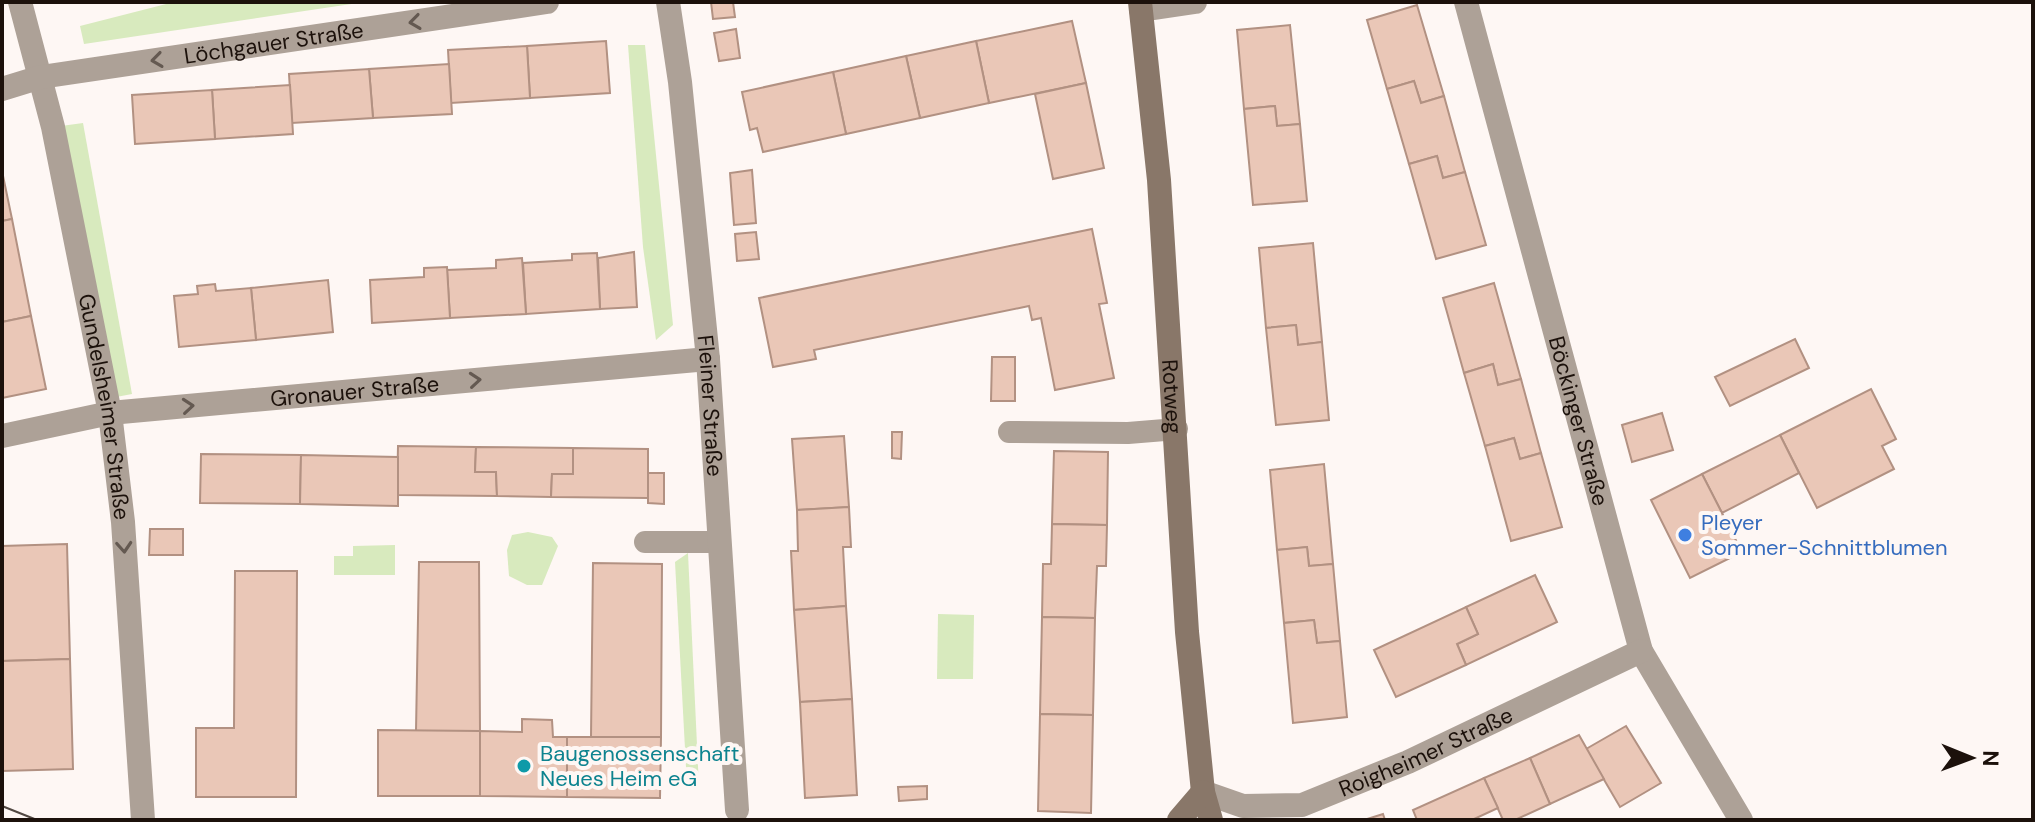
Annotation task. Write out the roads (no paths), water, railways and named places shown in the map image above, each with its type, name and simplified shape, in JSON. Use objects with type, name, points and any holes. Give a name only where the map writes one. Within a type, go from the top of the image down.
[{"type":"main road","name":"Rotweg","points":[[1141,6],[1159,180],[1177,429],[1187,632],[1203,792],[1211,820]]},
{"type":"main road","name":"Rotweg","points":[[1197,820],[1203,792]]},
{"type":"main road","points":[[1179,820],[1203,792]]},
{"type":"street","name":"Gundelsheimer Straße","points":[[20,2],[41,77],[110,413],[123,522],[143,820]]},
{"type":"street","name":"Löchgauer Straße","points":[[2,89],[41,77],[547,2]]},
{"type":"street","name":"Fleiner Straße","points":[[668,2],[680,82],[708,359],[737,810]]},
{"type":"street","points":[[1141,6],[1195,2]]},
{"type":"street","name":"Böckinger Straße","points":[[1466,2],[1641,651],[1741,820]]},
{"type":"street","name":"Gronauer Straße","points":[[2,436],[110,413],[708,359]]},
{"type":"street","name":"Roigheimer Straße","points":[[1203,792],[1243,806],[1302,805],[1408,762],[1641,651]]},
{"type":"lane","points":[[1009,432],[1128,433],[1177,429]]},
{"type":"lane","points":[[645,542],[719,542]]},
{"type":"tram line","points":[[2,806],[37,820]]},
{"type":"place","name":"Pleyer Sommer-Schnittblumen","points":[[1685,535]]},
{"type":"place","name":"Baugenossenschaft Neues Heim eG","points":[[524,766]]}]
